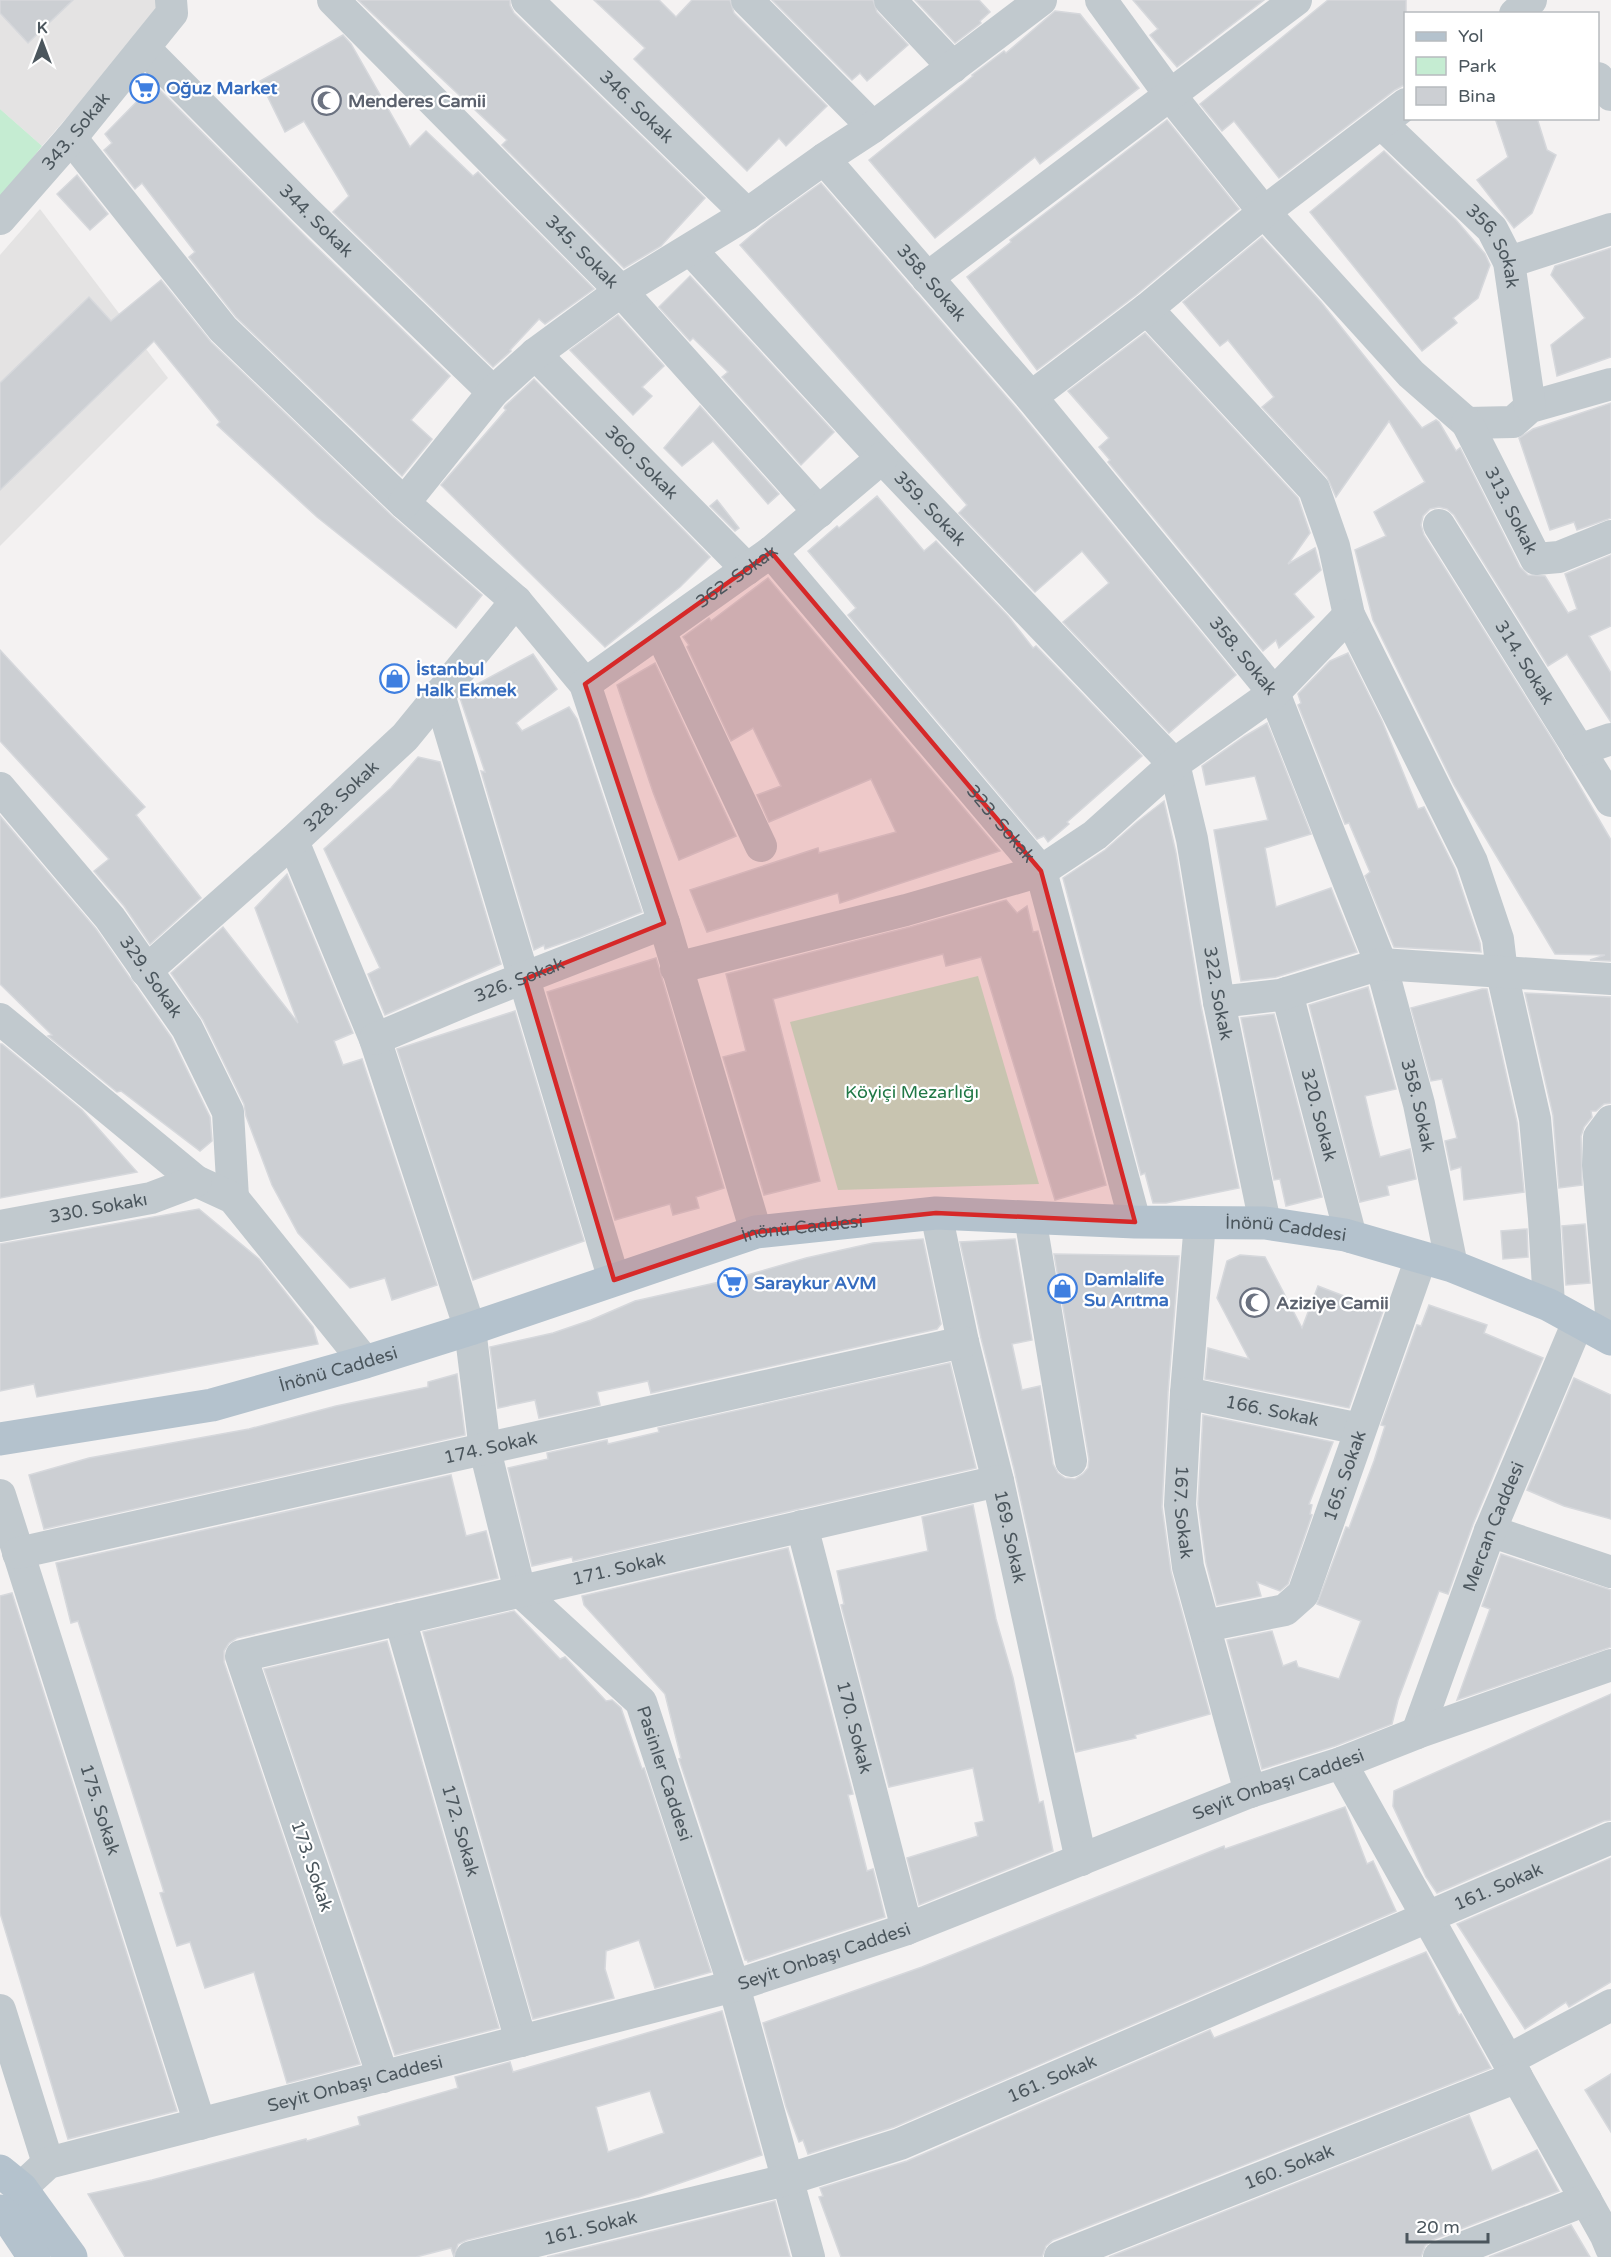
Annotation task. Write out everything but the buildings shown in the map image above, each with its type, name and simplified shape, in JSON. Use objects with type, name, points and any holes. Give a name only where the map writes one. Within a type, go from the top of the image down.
[{"type":"main road","name":"İnönü Caddesi","points":[[0,1439],[212,1405],[365,1362],[470,1329],[756,1232],[936,1213],[1135,1222],[1265,1223],[1351,1237],[1452,1266],[1549,1305],[1611,1339]]},
{"type":"main road","points":[[7,2190],[8,2218],[34,2257]]},
{"type":"main road","points":[[7,2190],[71,2257]]},
{"type":"street","name":"345. Sokak","points":[[333,0],[621,291],[819,512]]},
{"type":"street","name":"346. Sokak","points":[[527,0],[747,214]]},
{"type":"street","points":[[747,0],[873,127]]},
{"type":"street","points":[[890,0],[953,67]]},
{"type":"street","points":[[404,503],[493,392],[535,354],[621,291],[747,214],[873,127],[1041,0]]},
{"type":"street","points":[[1101,0],[1170,95],[1264,212],[1411,374],[1467,423],[1513,422],[1530,407],[1611,384]]},
{"type":"street","points":[[927,278],[1296,0]]},
{"type":"street","points":[[1518,12],[1533,0],[1544,12]]},
{"type":"street","name":"343. Sokak","points":[[0,219],[71,138],[144,48],[172,7]]},
{"type":"street","name":"344. Sokak","points":[[144,48],[305,210],[493,392]]},
{"type":"street","points":[[1599,79],[1611,95]]},
{"type":"street","points":[[1031,398],[1147,309],[1264,212],[1404,106]]},
{"type":"street","name":"356. Sokak","points":[[1382,124],[1492,229],[1509,262],[1530,407]]},
{"type":"street","points":[[71,138],[223,329],[404,503],[516,601],[585,684],[664,923],[756,1232]]},
{"type":"street","name":"358. Sokak","points":[[824,159],[1031,398],[1274,693],[1381,964],[1419,1104],[1452,1266]]},
{"type":"street","points":[[1509,262],[1611,229]]},
{"type":"street","name":"359. Sokak","points":[[691,250],[882,458],[1174,764]]},
{"type":"street","points":[[1147,309],[1314,489],[1334,546],[1349,615],[1472,862],[1498,939],[1502,973],[1535,1119],[1549,1305]]},
{"type":"street","name":"360. Sokak","points":[[535,354],[759,561]]},
{"type":"street","name":"313. Sokak","points":[[1467,423],[1536,559],[1559,557],[1611,536]]},
{"type":"street","name":"362. Sokak","points":[[585,684],[759,561],[882,458]]},
{"type":"street","name":"314. Sokak","points":[[1439,525],[1611,801]]},
{"type":"street","name":"323. Sokak","points":[[759,561],[1041,871],[1135,1222]]},
{"type":"street","name":"328. Sokak","points":[[146,970],[293,841],[405,736],[516,601]]},
{"type":"street","points":[[676,968],[906,910],[1041,871],[1095,835],[1174,764],[1274,693],[1349,615]]},
{"type":"street","points":[[660,632],[761,846]]},
{"type":"street","points":[[440,694],[614,1280]]},
{"type":"street","points":[[1579,750],[1611,739]]},
{"type":"street","name":"322. Sokak","points":[[1174,764],[1192,839],[1218,1002],[1265,1223]]},
{"type":"street","name":"329. Sokak","points":[[0,788],[110,918],[186,1028],[228,1112],[233,1198]]},
{"type":"street","points":[[293,841],[375,1039],[470,1329],[485,1450],[520,1591]]},
{"type":"street","name":"326. Sokak","points":[[375,1039],[664,923]]},
{"type":"street","points":[[1218,1002],[1287,993],[1381,964],[1611,979]]},
{"type":"street","name":"320. Sokak","points":[[1287,993],[1351,1237]]},
{"type":"street","points":[[0,1019],[196,1181],[233,1198],[365,1362]]},
{"type":"street","points":[[1611,1121],[1599,1137],[1598,1165],[1611,1313]]},
{"type":"street","name":"330. Sokakı","points":[[0,1226],[151,1198],[196,1181]]},
{"type":"street","name":"169. Sokak","points":[[936,1213],[963,1342],[998,1481],[1081,1860]]},
{"type":"street","points":[[1030,1217],[1071,1461]]},
{"type":"street","name":"167. Sokak","points":[[1200,1222],[1186,1393],[1180,1505],[1188,1567],[1251,1792]]},
{"type":"street","name":"165. Sokak","points":[[1204,1626],[1285,1610],[1302,1594],[1421,1258]]},
{"type":"street","name":"Mercan Caddesi","points":[[1417,1733],[1490,1531],[1578,1322]]},
{"type":"street","name":"174. Sokak","points":[[18,1553],[963,1342]]},
{"type":"street","name":"166. Sokak","points":[[1186,1393],[1360,1429]]},
{"type":"street","name":"171. Sokak","points":[[241,1656],[998,1481]]},
{"type":"street","name":"175. Sokak","points":[[0,1495],[200,2124]]},
{"type":"street","name":"170. Sokak","points":[[802,1526],[907,1929]]},
{"type":"street","points":[[1490,1531],[1611,1572]]},
{"type":"street","name":"Pasinler Caddesi","points":[[520,1591],[641,1702],[734,1986],[809,2257]]},
{"type":"street","name":"172. Sokak","points":[[400,1620],[521,2041]]},
{"type":"street","name":"173. Sokak","points":[[241,1656],[383,2077]]},
{"type":"street","name":"Seyit Onbaşı Caddesi","points":[[7,2190],[48,2163],[734,1986],[907,1929],[1251,1792],[1341,1763],[1417,1733],[1611,1665]]},
{"type":"street","points":[[1341,1763],[1610,2239]]},
{"type":"street","name":"161. Sokak","points":[[471,2257],[786,2180],[900,2144],[1611,1838]]},
{"type":"street","name":"160. Sokak","points":[[1060,2257],[1512,2068],[1611,2005]]},
{"type":"street","points":[[0,2010],[48,2163]]},
{"type":"street","points":[[1439,2257],[1586,2200]]},
{"type":"highlighted area","points":[[771,552],[1041,871],[1135,1222],[936,1213],[756,1232],[614,1280],[525,979],[664,923],[585,684]]},
{"type":"shaded area","points":[[0,0],[169,0],[42,146],[0,109]]},
{"type":"shaded area","points":[[40,209],[168,378],[0,546],[0,255]]},
{"type":"green space","points":[[0,109],[42,146],[0,200]]},
{"type":"green space","name":"Köyiçi Mezarlığı","points":[[978,976],[1039,1184],[838,1190],[790,1022]]},
{"type":"place","name":"Oğuz Market","points":[[145,88]]},
{"type":"place","name":"Menderes Camii","points":[[327,101]]},
{"type":"place","name":"İstanbul Halk Ekmek","points":[[395,679]]},
{"type":"place","name":"Saraykur AVM","points":[[733,1283]]},
{"type":"place","name":"Damlalife Su Arıtma","points":[[1063,1289]]},
{"type":"place","name":"Aziziye Camii","points":[[1255,1303]]}]
